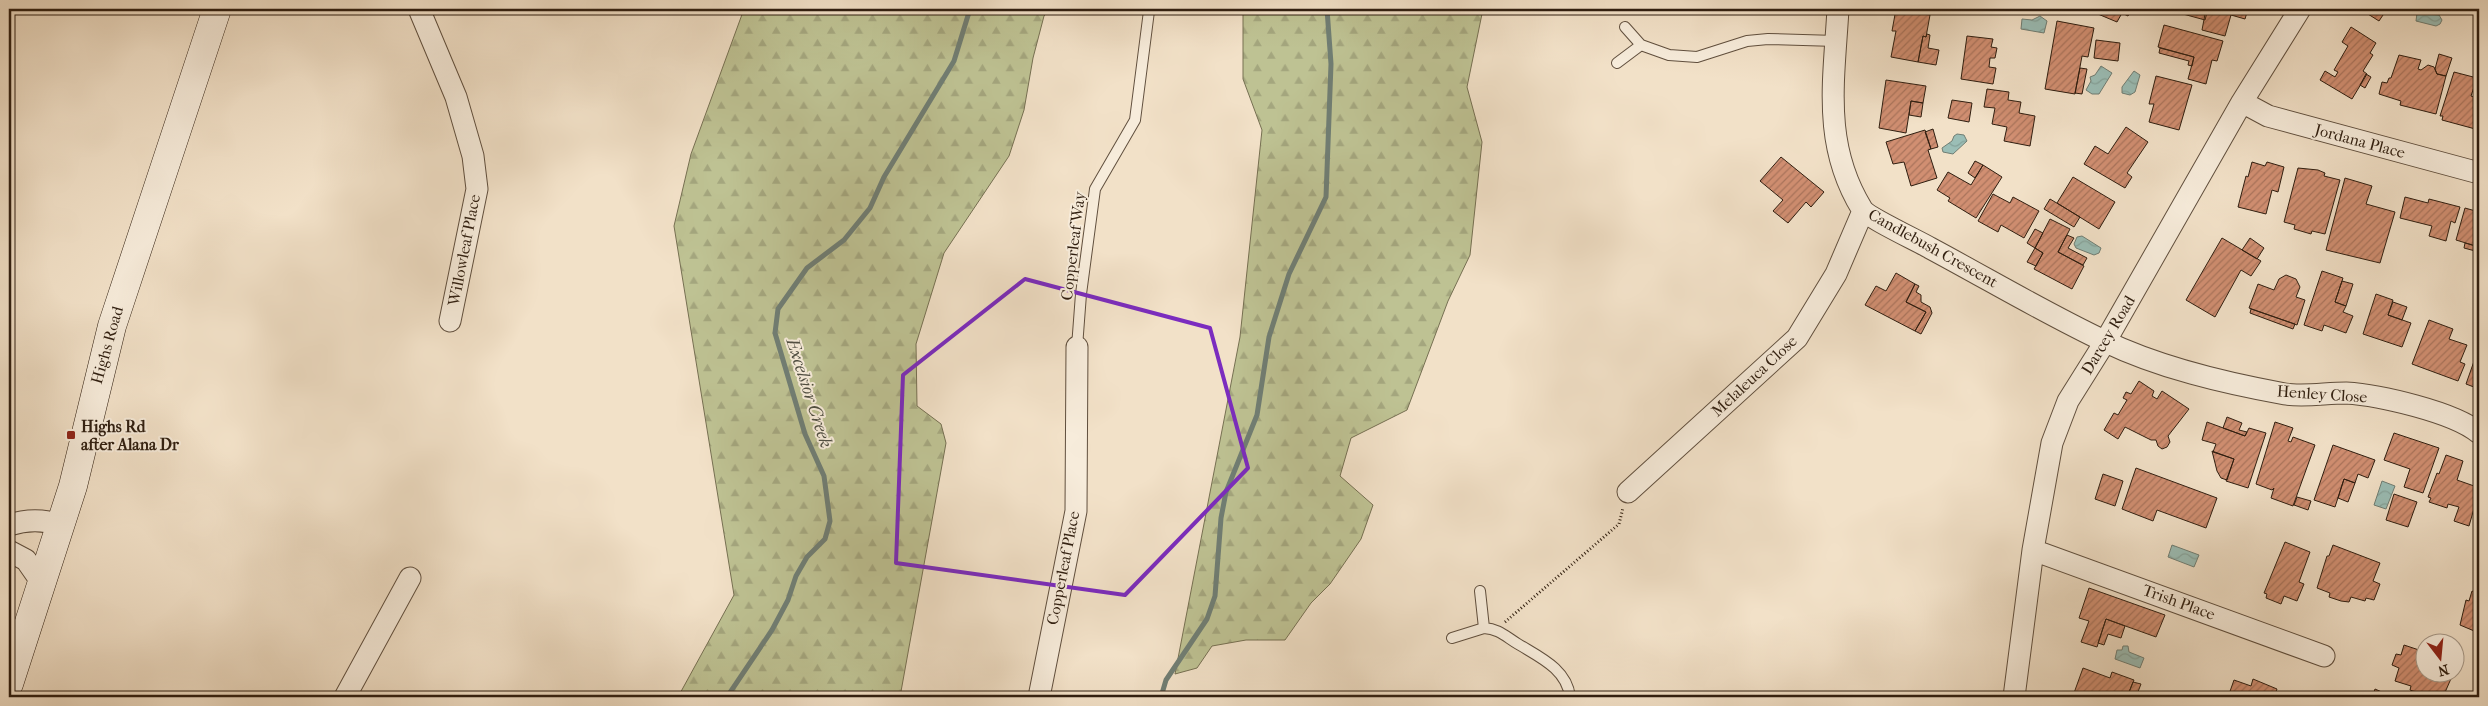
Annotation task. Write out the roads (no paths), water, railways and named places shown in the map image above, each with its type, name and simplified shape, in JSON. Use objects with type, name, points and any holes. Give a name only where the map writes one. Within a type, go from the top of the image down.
[{"type":"street","name":"Highs Road","points":[[9,684],[73,486],[112,326],[218,9]]},
{"type":"street","name":"Willowleaf Place","points":[[419,9],[456,97],[473,156],[477,189],[450,321]]},
{"type":"street","name":"Candlebush Crescent","points":[[1838,9],[1832,106],[1835,141],[1840,162],[1863,211],[2105,342]]},
{"type":"street","name":"Darcey Road","points":[[2014,697],[2033,550],[2052,443],[2068,401],[2105,342],[2242,102],[2300,9]]},
{"type":"street","name":"Jordana Place","points":[[2242,102],[2268,116],[2479,173]]},
{"type":"street","name":"Melaleuca Close","points":[[1628,492],[1797,338],[1836,274],[1863,211]]},
{"type":"street","name":"Henley Close","points":[[2105,342],[2182,371],[2288,394],[2368,396],[2441,414],[2468,425],[2479,433]]},
{"type":"street","name":"Copperleaf Place","points":[[1039,697],[1076,511],[1078,347]]},
{"type":"street","points":[[9,525],[27,520],[45,520],[61,526]]},
{"type":"street","name":"Trish Place","points":[[2033,550],[2282,639],[2324,656]]},
{"type":"street","points":[[9,551],[26,560],[42,583]]},
{"type":"street","points":[[346,697],[410,578]]},
{"type":"lane","name":"Copperleaf Way","points":[[1078,347],[1081,294],[1095,188],[1135,120],[1149,12]]},
{"type":"lane","points":[[1626,27],[1641,45],[1669,55],[1697,57],[1746,41],[1768,38],[1836,41]]},
{"type":"lane","points":[[1617,63],[1641,45]]},
{"type":"lane","points":[[1480,591],[1484,628]]},
{"type":"lane","points":[[1452,638],[1484,628],[1497,628],[1549,663],[1561,675],[1570,697]]},
{"type":"water","points":[[2423,10],[2427,14],[2439,15],[2442,20],[2440,24],[2436,26],[2416,21],[2417,13]]},
{"type":"water","points":[[2040,16],[2047,21],[2044,33],[2021,29],[2022,19],[2032,20]]},
{"type":"water","points":[[2101,66],[2112,73],[2099,94],[2092,94],[2086,90],[2091,81],[2090,77],[2095,75]]},
{"type":"water","points":[[2134,71],[2140,75],[2135,92],[2130,95],[2122,93],[2122,87]]},
{"type":"water","points":[[1957,134],[1964,135],[1967,141],[1953,154],[1943,152],[1942,148],[1952,141]]},
{"type":"water","points":[[2082,236],[2101,248],[2099,253],[2094,255],[2076,248],[2074,244],[2077,237]]},
{"type":"water","points":[[2382,481],[2395,486],[2386,509],[2374,505]]},
{"type":"water","points":[[2172,545],[2199,555],[2194,567],[2168,557]]},
{"type":"water","points":[[2123,646],[2128,646],[2129,652],[2144,658],[2140,668],[2115,659],[2117,650],[2122,650]]},
{"type":"waterway","name":"Excelsior Creek","points":[[727,697],[772,630],[788,600],[796,576],[807,557],[825,539],[830,521],[824,476],[805,434],[775,333],[778,309],[807,268],[844,240],[870,208],[884,177],[954,61],[970,9]]},
{"type":"waterway","points":[[1161,697],[1166,680],[1207,619],[1215,596],[1221,518],[1226,492],[1257,415],[1269,337],[1289,274],[1326,197],[1331,64],[1327,9]]},
{"type":"place","name":"Highs Rd after Alana Dr","points":[[71,435]]}]
